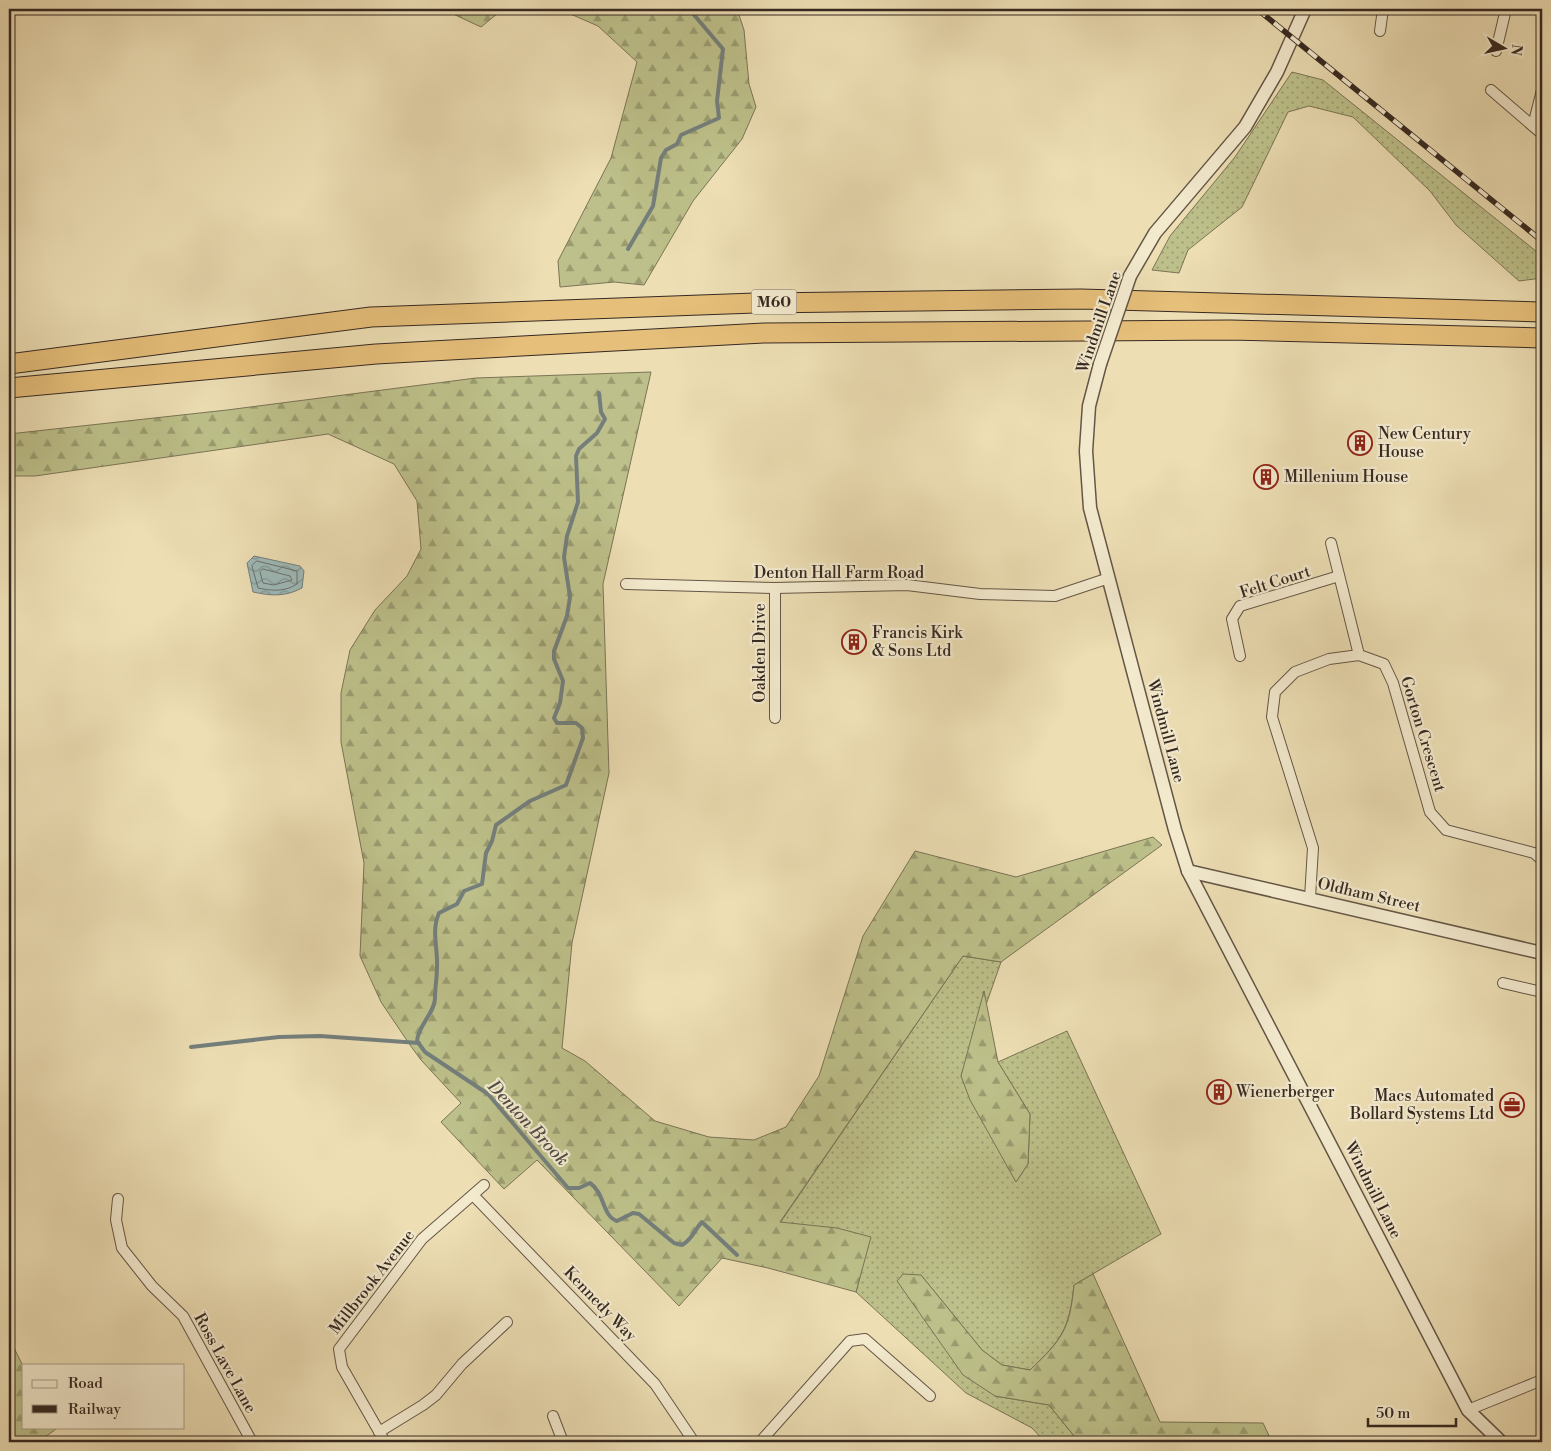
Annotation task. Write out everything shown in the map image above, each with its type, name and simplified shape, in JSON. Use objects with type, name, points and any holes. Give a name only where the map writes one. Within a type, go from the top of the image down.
[{"type":"highway","name":"M60","points":[[9,364],[370,317],[755,303],[1081,299],[1542,312]]},
{"type":"highway","name":"M60","points":[[9,388],[376,354],[764,333],[1230,330],[1542,339]]},
{"type":"street","name":"Windmill Lane","points":[[1305,9],[1277,72],[1246,126],[1155,233],[1130,276],[1100,364],[1089,406],[1086,451],[1090,508],[1175,830],[1188,871],[1468,1410],[1501,1442]]},
{"type":"street","points":[[1380,32],[1383,9]]},
{"type":"street","points":[[1496,51],[1506,9]]},
{"type":"street","points":[[1492,90],[1542,134]]},
{"type":"street","points":[[1533,126],[1542,90]]},
{"type":"street","points":[[1331,543],[1359,655]]},
{"type":"street","name":"Felt Court","points":[[1240,656],[1232,619],[1240,606],[1339,576]]},
{"type":"street","name":"Denton Hall Farm Road","points":[[626,584],[775,588],[907,585],[980,594],[1055,596],[1109,578]]},
{"type":"street","name":"Oakden Drive","points":[[775,588],[775,718]]},
{"type":"street","name":"Gorton Crescent","points":[[1310,898],[1313,848],[1272,717],[1275,692],[1295,672],[1329,659],[1359,655],[1384,664],[1390,677],[1430,812],[1446,830],[1534,853],[1542,860]]},
{"type":"street","name":"Oldham Street","points":[[1188,871],[1542,953]]},
{"type":"street","points":[[1503,983],[1542,992]]},
{"type":"street","name":"Millbrook Avenue","points":[[385,1442],[342,1368],[339,1349],[422,1239],[484,1185]]},
{"type":"street","name":"Kennedy Way","points":[[473,1195],[655,1384],[693,1442]]},
{"type":"street","name":"Ross Lave Lane","points":[[118,1199],[116,1220],[122,1248],[152,1286],[183,1316],[252,1442]]},
{"type":"street","points":[[379,1432],[436,1395],[462,1364],[507,1322]]},
{"type":"street","points":[[760,1442],[850,1341],[866,1339],[930,1396]]},
{"type":"street","points":[[1468,1410],[1542,1380]]},
{"type":"street","points":[[553,1416],[563,1442]]},
{"type":"green space","points":[[448,9],[503,9],[481,27],[449,12]]},
{"type":"green space","points":[[559,9],[737,9],[744,30],[749,84],[756,107],[742,139],[693,201],[644,285],[614,282],[560,287],[558,261],[611,158],[637,62],[598,26]]},
{"type":"green space","points":[[1292,72],[1323,80],[1542,256],[1542,278],[1519,281],[1456,225],[1430,191],[1353,117],[1309,106],[1288,112],[1242,207],[1188,250],[1179,273],[1152,270],[1170,236],[1235,157]]},
{"type":"green space","points":[[651,372],[603,584],[609,773],[572,943],[562,1048],[585,1061],[655,1121],[709,1137],[754,1140],[786,1127],[819,1076],[863,936],[915,851],[1016,877],[1153,837],[1162,845],[1001,962],[963,956],[780,1222],[837,1228],[871,1237],[856,1292],[768,1268],[722,1258],[679,1306],[537,1160],[504,1189],[441,1122],[461,1103],[421,1060],[410,1045],[381,1002],[360,956],[364,863],[341,742],[341,693],[350,650],[375,610],[407,576],[421,549],[417,501],[394,464],[328,434],[35,476],[9,476],[9,434],[227,410],[476,378]]},
{"type":"green space","points":[[963,956],[1001,962],[961,1076],[1016,1182],[1028,1164],[1030,1114],[998,1062],[1067,1031],[1161,1234],[1074,1285],[1070,1313],[1062,1333],[1050,1350],[1030,1370],[1002,1365],[982,1350],[921,1275],[995,1396],[1049,1405],[1079,1442],[1045,1442],[1032,1428],[966,1393],[856,1292],[870,1237],[780,1223]]},
{"type":"green space","points":[[984,991],[998,1062],[1030,1114],[1028,1164],[1016,1182],[970,1100],[961,1076]]},
{"type":"green space","points":[[903,1274],[921,1275],[982,1350],[1002,1365],[1030,1370],[1057,1342],[1062,1333],[1070,1313],[1074,1285],[1093,1274],[1160,1422],[1263,1423],[1272,1442],[1079,1442],[1049,1405],[995,1396],[963,1375],[897,1281]]},
{"type":"green space","points":[[9,1338],[22,1364],[22,1428],[58,1428],[38,1442],[9,1442]]},
{"type":"water","points":[[254,556],[300,566],[304,571],[302,588],[278,595],[253,592],[247,563]]},
{"type":"waterway","name":"Denton Brook","points":[[628,249],[653,206],[661,158],[666,150],[677,144],[681,135],[719,118],[717,101],[723,49],[689,9]]},
{"type":"waterway","name":"Denton Brook","points":[[599,393],[601,412],[605,419],[597,433],[579,449],[576,456],[578,502],[567,536],[564,557],[570,597],[567,616],[554,651],[554,659],[563,681],[560,703],[554,718],[557,723],[576,723],[582,728],[583,738],[566,785],[530,801],[496,825],[492,841],[486,853],[482,884],[464,891],[457,904],[439,913],[435,926],[437,967],[434,1003],[430,1014],[420,1030],[417,1041],[425,1052],[488,1094],[568,1188],[579,1188],[590,1183],[595,1187],[612,1218],[617,1221],[633,1213],[639,1214],[674,1243],[682,1245],[689,1240],[702,1222],[737,1255]]},
{"type":"waterway","points":[[191,1047],[279,1037],[320,1036],[419,1043]]},
{"type":"railway","points":[[1257,9],[1542,241]]},
{"type":"place","name":"New Century House","points":[[1360,443]]},
{"type":"place","name":"Millenium House","points":[[1266,477]]},
{"type":"place","name":"Francis Kirk & Sons Ltd","points":[[854,642]]},
{"type":"place","name":"Wienerberger","points":[[1219,1092]]},
{"type":"place","name":"Macs Automated Bollard Systems Ltd","points":[[1512,1105]]}]
